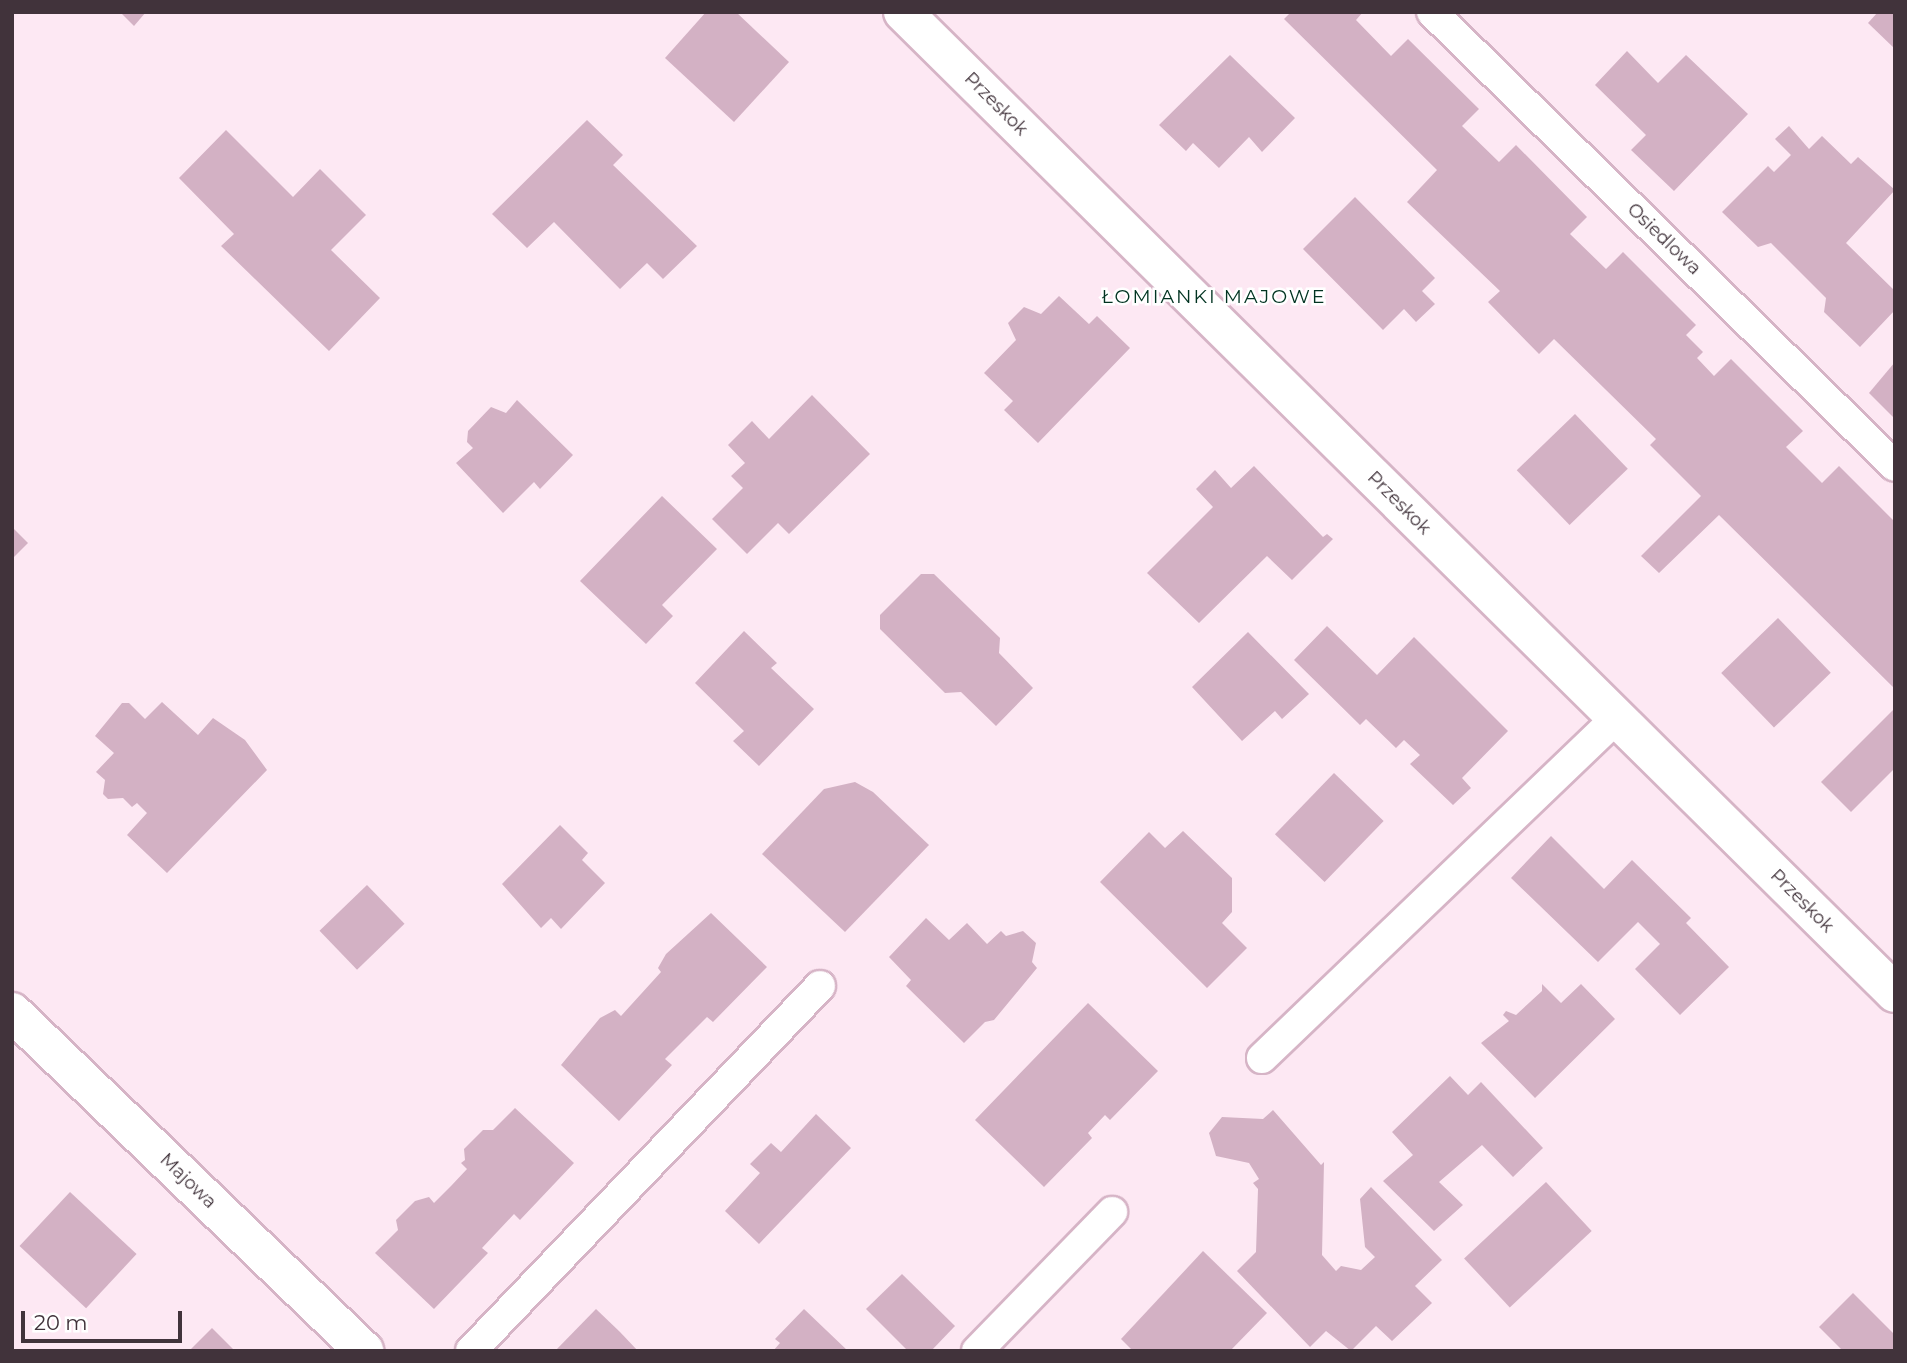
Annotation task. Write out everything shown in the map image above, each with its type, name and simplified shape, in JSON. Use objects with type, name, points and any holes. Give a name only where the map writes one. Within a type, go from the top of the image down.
[{"type":"street","name":"Przeskok","points":[[903,12],[1895,993]]},
{"type":"street","name":"Majowa","points":[[12,1012],[364,1351]]},
{"type":"lane","name":"Osiedlowa","points":[[1432,12],[1895,466]]},
{"type":"lane","points":[[1262,1058],[1616,718]]},
{"type":"lane","points":[[471,1351],[820,986]]},
{"type":"lane","points":[[977,1351],[1112,1212]]},
{"type":"building","points":[[120,12],[146,12],[134,26]]},
{"type":"building","points":[[706,12],[736,12],[789,62],[734,122],[665,58]]},
{"type":"building","points":[[1291,12],[1363,12],[1356,20],[1391,56],[1408,39],[1479,109],[1462,126],[1499,162],[1516,145],[1587,217],[1570,234],[1606,269],[1623,252],[1696,325],[1686,335],[1703,352],[1697,358],[1714,376],[1731,359],[1803,431],[1786,447],[1822,483],[1839,466],[1895,522],[1895,689],[1719,515],[1659,573],[1641,556],[1701,496],[1650,445],[1656,439],[1554,339],[1539,354],[1488,302],[1500,291],[1407,202],[1437,170],[1284,19]]},
{"type":"building","points":[[1878,12],[1895,12],[1895,49],[1868,23]]},
{"type":"building","points":[[1627,51],[1658,83],[1686,55],[1748,114],[1674,191],[1631,150],[1646,135],[1595,85]]},
{"type":"building","points":[[1230,55],[1295,118],[1262,152],[1249,137],[1219,168],[1193,143],[1186,151],[1159,125]]},
{"type":"building","points":[[587,120],[623,155],[613,165],[697,246],[663,279],[647,263],[620,289],[554,222],[527,248],[492,214]]},
{"type":"building","points":[[1789,126],[1809,149],[1822,136],[1851,164],[1858,157],[1895,190],[1846,243],[1895,291],[1895,310],[1860,347],[1824,312],[1826,298],[1771,243],[1758,247],[1722,212],[1768,166],[1774,172],[1791,155],[1775,139]]},
{"type":"building","points":[[226,130],[293,197],[320,169],[366,215],[331,250],[380,298],[329,351],[221,246],[234,234],[179,178]]},
{"type":"building","points":[[1355,197],[1435,278],[1422,291],[1435,304],[1416,322],[1404,309],[1383,330],[1303,249]]},
{"type":"building","points":[[1059,296],[1089,324],[1097,316],[1130,348],[1038,443],[1004,410],[1013,401],[984,373],[1016,340],[1008,323],[1024,307],[1041,314]]},
{"type":"building","points":[[1895,362],[1895,419],[1869,393]]},
{"type":"building","points":[[812,395],[870,454],[789,534],[778,523],[747,554],[712,519],[743,488],[731,476],[745,463],[728,445],[752,421],[769,439]]},
{"type":"building","points":[[517,400],[573,455],[540,489],[534,482],[503,513],[456,463],[473,448],[467,442],[468,431],[491,407],[506,413]]},
{"type":"building","points":[[1575,414],[1628,469],[1570,525],[1517,470]]},
{"type":"building","points":[[1254,466],[1323,537],[1327,534],[1333,539],[1292,580],[1267,556],[1199,623],[1147,573],[1213,507],[1196,489],[1215,470],[1231,488]]},
{"type":"building","points":[[662,496],[717,549],[662,605],[673,616],[646,644],[580,581]]},
{"type":"building","points":[[12,527],[28,543],[12,559]]},
{"type":"building","points":[[921,574],[934,574],[1000,638],[999,653],[1033,688],[996,726],[961,692],[945,693],[880,629],[880,615]]},
{"type":"building","points":[[1778,618],[1831,673],[1774,728],[1721,673]]},
{"type":"building","points":[[1327,626],[1377,675],[1414,637],[1508,731],[1462,778],[1471,788],[1453,805],[1410,764],[1420,755],[1404,740],[1396,748],[1366,719],[1360,725],[1294,660]]},
{"type":"building","points":[[744,631],[777,663],[771,668],[814,709],[759,766],[733,741],[744,731],[695,683]]},
{"type":"building","points":[[1248,632],[1309,694],[1282,719],[1275,711],[1242,741],[1192,687]]},
{"type":"building","points":[[162,702],[198,735],[213,718],[245,740],[267,770],[167,873],[127,835],[147,813],[137,803],[132,807],[123,798],[108,799],[103,794],[105,780],[96,772],[114,753],[95,736],[122,703],[129,703],[145,719]]},
{"type":"building","points":[[1895,708],[1895,768],[1851,812],[1821,782]]},
{"type":"building","points":[[1334,773],[1384,821],[1325,882],[1275,834]]},
{"type":"building","points":[[855,782],[873,792],[929,845],[845,932],[762,854],[824,789]]},
{"type":"building","points":[[560,825],[588,853],[582,860],[605,883],[561,929],[551,918],[541,928],[502,884]]},
{"type":"building","points":[[1183,831],[1232,878],[1232,912],[1222,923],[1247,948],[1207,988],[1100,882],[1149,832],[1165,848]]},
{"type":"building","points":[[1551,836],[1604,889],[1632,860],[1691,918],[1686,923],[1729,967],[1680,1015],[1635,969],[1660,944],[1638,922],[1598,962],[1511,878]]},
{"type":"building","points":[[367,885],[405,924],[357,970],[320,931]]},
{"type":"building","points":[[711,913],[767,967],[713,1022],[707,1017],[665,1059],[672,1065],[619,1121],[561,1065],[600,1018],[615,1010],[621,1016],[661,972],[658,968],[666,954]]},
{"type":"building","points":[[926,918],[949,940],[967,923],[987,944],[1001,931],[1006,936],[1023,931],[1036,943],[1032,962],[1037,968],[994,1020],[985,1022],[964,1043],[906,986],[911,980],[889,957]]},
{"type":"building","points":[[1542,984],[1561,1003],[1581,984],[1615,1019],[1535,1098],[1481,1043],[1509,1021],[1503,1015],[1506,1011],[1516,1015],[1542,991]]},
{"type":"building","points":[[1088,1003],[1158,1071],[1110,1120],[1105,1115],[1088,1133],[1092,1138],[1044,1187],[975,1120]]},
{"type":"building","points":[[1450,1076],[1468,1095],[1481,1082],[1543,1148],[1513,1177],[1482,1145],[1439,1182],[1463,1205],[1434,1231],[1383,1181],[1413,1155],[1392,1132]]},
{"type":"building","points":[[515,1108],[574,1163],[520,1220],[514,1214],[482,1248],[488,1253],[434,1309],[375,1253],[398,1230],[396,1220],[415,1201],[429,1197],[434,1203],[467,1169],[461,1163],[465,1160],[464,1149],[483,1130],[493,1130]]},
{"type":"building","points":[[1273,1110],[1321,1165],[1324,1162],[1322,1255],[1336,1271],[1341,1266],[1361,1270],[1375,1257],[1365,1247],[1360,1199],[1371,1187],[1442,1260],[1415,1286],[1432,1303],[1392,1341],[1376,1326],[1351,1351],[1326,1331],[1310,1347],[1237,1271],[1256,1252],[1258,1189],[1253,1183],[1259,1179],[1249,1163],[1216,1156],[1209,1133],[1222,1117],[1263,1119]]},
{"type":"building","points":[[816,1114],[851,1148],[759,1244],[725,1211],[760,1173],[750,1164],[771,1143],[781,1152]]},
{"type":"building","points":[[1546,1182],[1592,1231],[1510,1307],[1464,1258]]},
{"type":"building","points":[[70,1192],[137,1254],[86,1308],[20,1246]]},
{"type":"building","points":[[1203,1251],[1267,1313],[1230,1351],[1133,1351],[1121,1339]]},
{"type":"building","points":[[902,1274],[955,1326],[931,1351],[908,1351],[866,1309]]},
{"type":"building","points":[[1853,1293],[1895,1335],[1895,1351],[1843,1351],[1819,1327]]},
{"type":"building","points":[[596,1309],[620,1332],[638,1351],[555,1351]]},
{"type":"building","points":[[804,1309],[848,1351],[773,1351],[780,1343],[775,1339]]},
{"type":"building","points":[[212,1328],[235,1351],[189,1351]]},
{"type":"district","name":"ŁOMIANKI MAJOWE","points":[[1214,297]]}]
